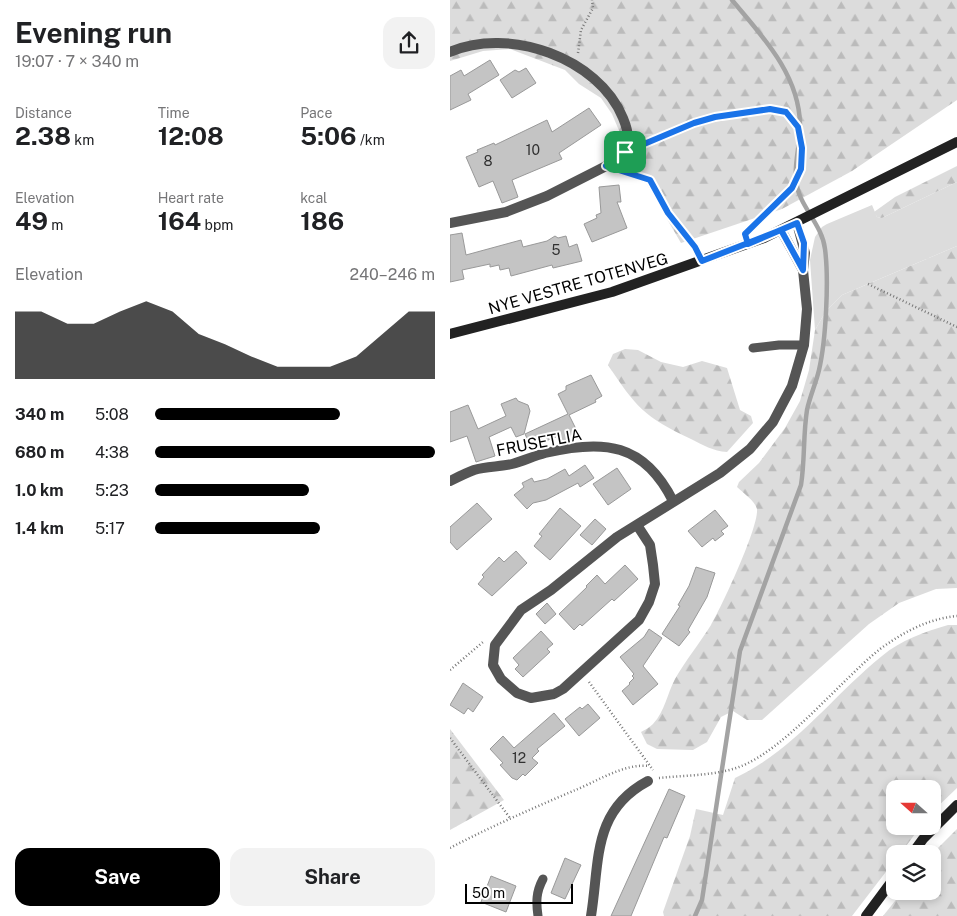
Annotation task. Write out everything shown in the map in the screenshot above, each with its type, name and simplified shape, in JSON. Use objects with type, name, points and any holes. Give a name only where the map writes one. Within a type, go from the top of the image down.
[{"type":"main road","name":"NYE VESTRE TOTENVEG","points":[[450,334],[603,295],[748,244],[797,223],[957,142]]},
{"type":"main road","points":[[918,845],[957,805]]},
{"type":"main road","points":[[866,916],[886,889]]},
{"type":"street","points":[[450,52],[477,44],[515,44],[556,56],[577,66],[606,90],[620,110],[629,132],[629,142],[625,152],[618,160],[547,196],[506,212],[450,223]]},
{"type":"street","points":[[637,525],[650,545],[656,584],[639,620],[582,673],[554,694],[531,698],[517,693],[501,679],[493,665],[495,645],[521,610],[551,590],[617,537],[673,501],[696,490],[750,449],[763,434],[786,398],[797,372],[804,345],[807,309],[803,270],[804,243],[797,223]]},
{"type":"street","points":[[781,230],[803,270]]},
{"type":"street","name":"FRUSETLIA","points":[[450,481],[475,470],[512,464],[545,453],[595,447],[619,448],[633,455],[658,476],[673,501]]},
{"type":"street","points":[[591,916],[602,838],[607,821],[615,806],[626,794],[652,780]]},
{"type":"lane","points":[[753,348],[779,344],[804,345]]},
{"type":"lane","points":[[538,916],[536,900],[538,888],[543,879]]},
{"type":"path","points":[[577,66],[581,30],[593,8],[592,0]]},
{"type":"path","points":[[625,152],[694,123],[715,117],[770,109],[779,110],[791,116],[798,127],[801,141],[801,169],[792,188],[745,234],[748,244]]},
{"type":"path","points":[[606,166],[650,180],[668,213],[695,247],[702,261]]},
{"type":"path","points":[[868,284],[957,327]]},
{"type":"path","points":[[652,780],[725,771],[751,761],[780,741],[880,648],[898,636],[933,619],[957,616]]},
{"type":"path","points":[[450,670],[484,642]]},
{"type":"path","points":[[450,848],[510,818],[617,773],[636,766],[650,766],[582,673]]},
{"type":"path","points":[[450,738],[510,818]]},
{"type":"green space","points":[[450,0],[957,0],[957,100],[852,171],[782,209],[681,243],[646,183],[637,173],[612,114],[601,98],[579,84],[565,70],[510,49],[483,51],[450,61]]},
{"type":"green space","points":[[957,166],[957,182],[882,218],[877,217],[874,212],[895,197]]},
{"type":"green space","points":[[957,182],[957,246],[842,295],[826,311],[815,330],[810,260],[815,237],[822,227],[872,205],[877,217],[882,218]]},
{"type":"green space","points":[[957,246],[957,588],[936,589],[899,603],[869,624],[762,720],[747,720],[733,711],[721,717],[707,742],[693,750],[657,749],[647,744],[641,732],[653,724],[660,714],[675,679],[711,625],[738,567],[752,532],[757,509],[751,500],[737,487],[739,482],[759,463],[785,428],[800,401],[809,370],[815,330],[826,311],[842,295]]},
{"type":"green space","points":[[625,349],[638,350],[661,362],[683,367],[702,361],[727,368],[740,410],[751,416],[753,423],[727,452],[708,447],[662,424],[642,410],[608,365],[613,354]]},
{"type":"green space","points":[[948,625],[957,625],[957,788],[941,803],[941,780],[886,780],[886,835],[914,835],[907,845],[886,845],[886,872],[852,916],[664,916],[663,912],[690,836],[696,809],[723,815],[735,778],[777,752],[889,650],[913,637]]},
{"type":"green space","points":[[450,729],[504,800],[450,830]]},
{"type":"green space","points":[[957,829],[957,916],[883,916],[896,900],[941,900],[941,845]]},
{"type":"building","points":[[490,60],[499,75],[468,94],[471,100],[450,110],[450,76],[461,70],[464,76]]},
{"type":"building","points":[[526,68],[536,83],[512,98],[500,80],[515,70],[519,72]]},
{"type":"building","points":[[589,108],[601,125],[559,153],[562,159],[512,180],[518,197],[502,203],[493,181],[479,187],[466,157],[478,152],[477,150],[494,143],[495,145],[547,120],[552,132]]},
{"type":"building","points":[[619,185],[621,202],[617,202],[627,228],[592,242],[584,224],[597,218],[596,215],[601,213],[599,187]]},
{"type":"building","points":[[462,233],[466,255],[521,240],[523,247],[547,241],[555,236],[558,238],[566,236],[569,247],[577,244],[582,261],[553,268],[552,265],[511,276],[509,268],[500,270],[499,265],[490,267],[490,264],[462,270],[464,279],[450,282],[450,235]]},
{"type":"building","points":[[591,375],[602,396],[595,400],[596,402],[569,415],[578,433],[561,442],[558,436],[531,447],[525,434],[568,414],[558,394],[566,390],[566,386]]},
{"type":"building","points":[[516,398],[518,401],[528,405],[530,411],[524,434],[516,437],[511,427],[489,437],[495,456],[476,462],[467,436],[450,442],[450,412],[468,405],[478,429],[506,416],[501,404]]},
{"type":"building","points":[[585,465],[594,478],[580,487],[578,483],[546,500],[533,503],[527,509],[514,495],[524,487],[522,483],[532,478],[534,482],[547,479],[565,469],[569,476]]},
{"type":"building","points":[[617,468],[631,489],[608,505],[593,484]]},
{"type":"building","points":[[477,503],[492,519],[457,550],[450,542],[450,527]]},
{"type":"building","points":[[560,508],[581,526],[550,560],[534,546],[542,536],[539,534]]},
{"type":"building","points":[[715,510],[728,526],[721,531],[724,534],[715,541],[713,538],[702,547],[688,531]]},
{"type":"building","points":[[595,519],[606,529],[592,545],[580,535]]},
{"type":"building","points":[[516,551],[527,563],[492,596],[478,584],[484,577],[482,575],[499,557],[504,562]]},
{"type":"building","points":[[625,565],[638,579],[614,601],[612,599],[582,626],[580,624],[574,630],[559,614],[597,575],[605,584]]},
{"type":"building","points":[[696,567],[715,573],[707,597],[688,630],[690,632],[679,646],[662,634],[680,606],[678,605],[689,586]]},
{"type":"building","points":[[547,603],[556,614],[545,624],[536,614]]},
{"type":"building","points":[[649,629],[662,638],[643,666],[658,684],[633,705],[622,691],[630,684],[634,674],[620,657],[644,637]]},
{"type":"building","points":[[541,631],[553,644],[547,649],[550,652],[523,677],[515,669],[519,665],[513,658]]},
{"type":"building","points":[[463,683],[483,697],[473,712],[468,708],[464,714],[450,705]]},
{"type":"building","points":[[588,704],[600,718],[579,736],[565,719],[580,707],[582,709]]},
{"type":"building","points":[[554,713],[565,726],[537,749],[539,751],[532,758],[538,763],[525,776],[523,774],[517,780],[512,778],[500,765],[503,763],[490,749],[503,736],[514,748]]},
{"type":"building","points":[[669,789],[685,796],[667,838],[664,837],[631,916],[611,916]]},
{"type":"building","points":[[565,858],[581,865],[565,899],[551,893]]},
{"type":"building","points":[[491,876],[516,886],[506,912],[481,902]]},
{"type":"waterway","points":[[695,916],[702,900],[740,651],[801,485],[807,410],[818,375],[826,310],[827,277],[823,240],[801,198],[796,180],[800,124],[798,106],[793,89],[777,57],[732,0]]},
{"type":"route","points":[[625,152],[618,160],[606,166],[650,180],[668,213],[695,247],[702,261],[764,238],[781,230],[794,258],[803,270],[804,243],[797,223],[781,230],[764,238],[748,244],[745,234],[786,195],[796,182],[801,169],[802,148],[798,127],[786,112],[770,109],[715,117],[694,123],[656,141],[625,152]]}]
